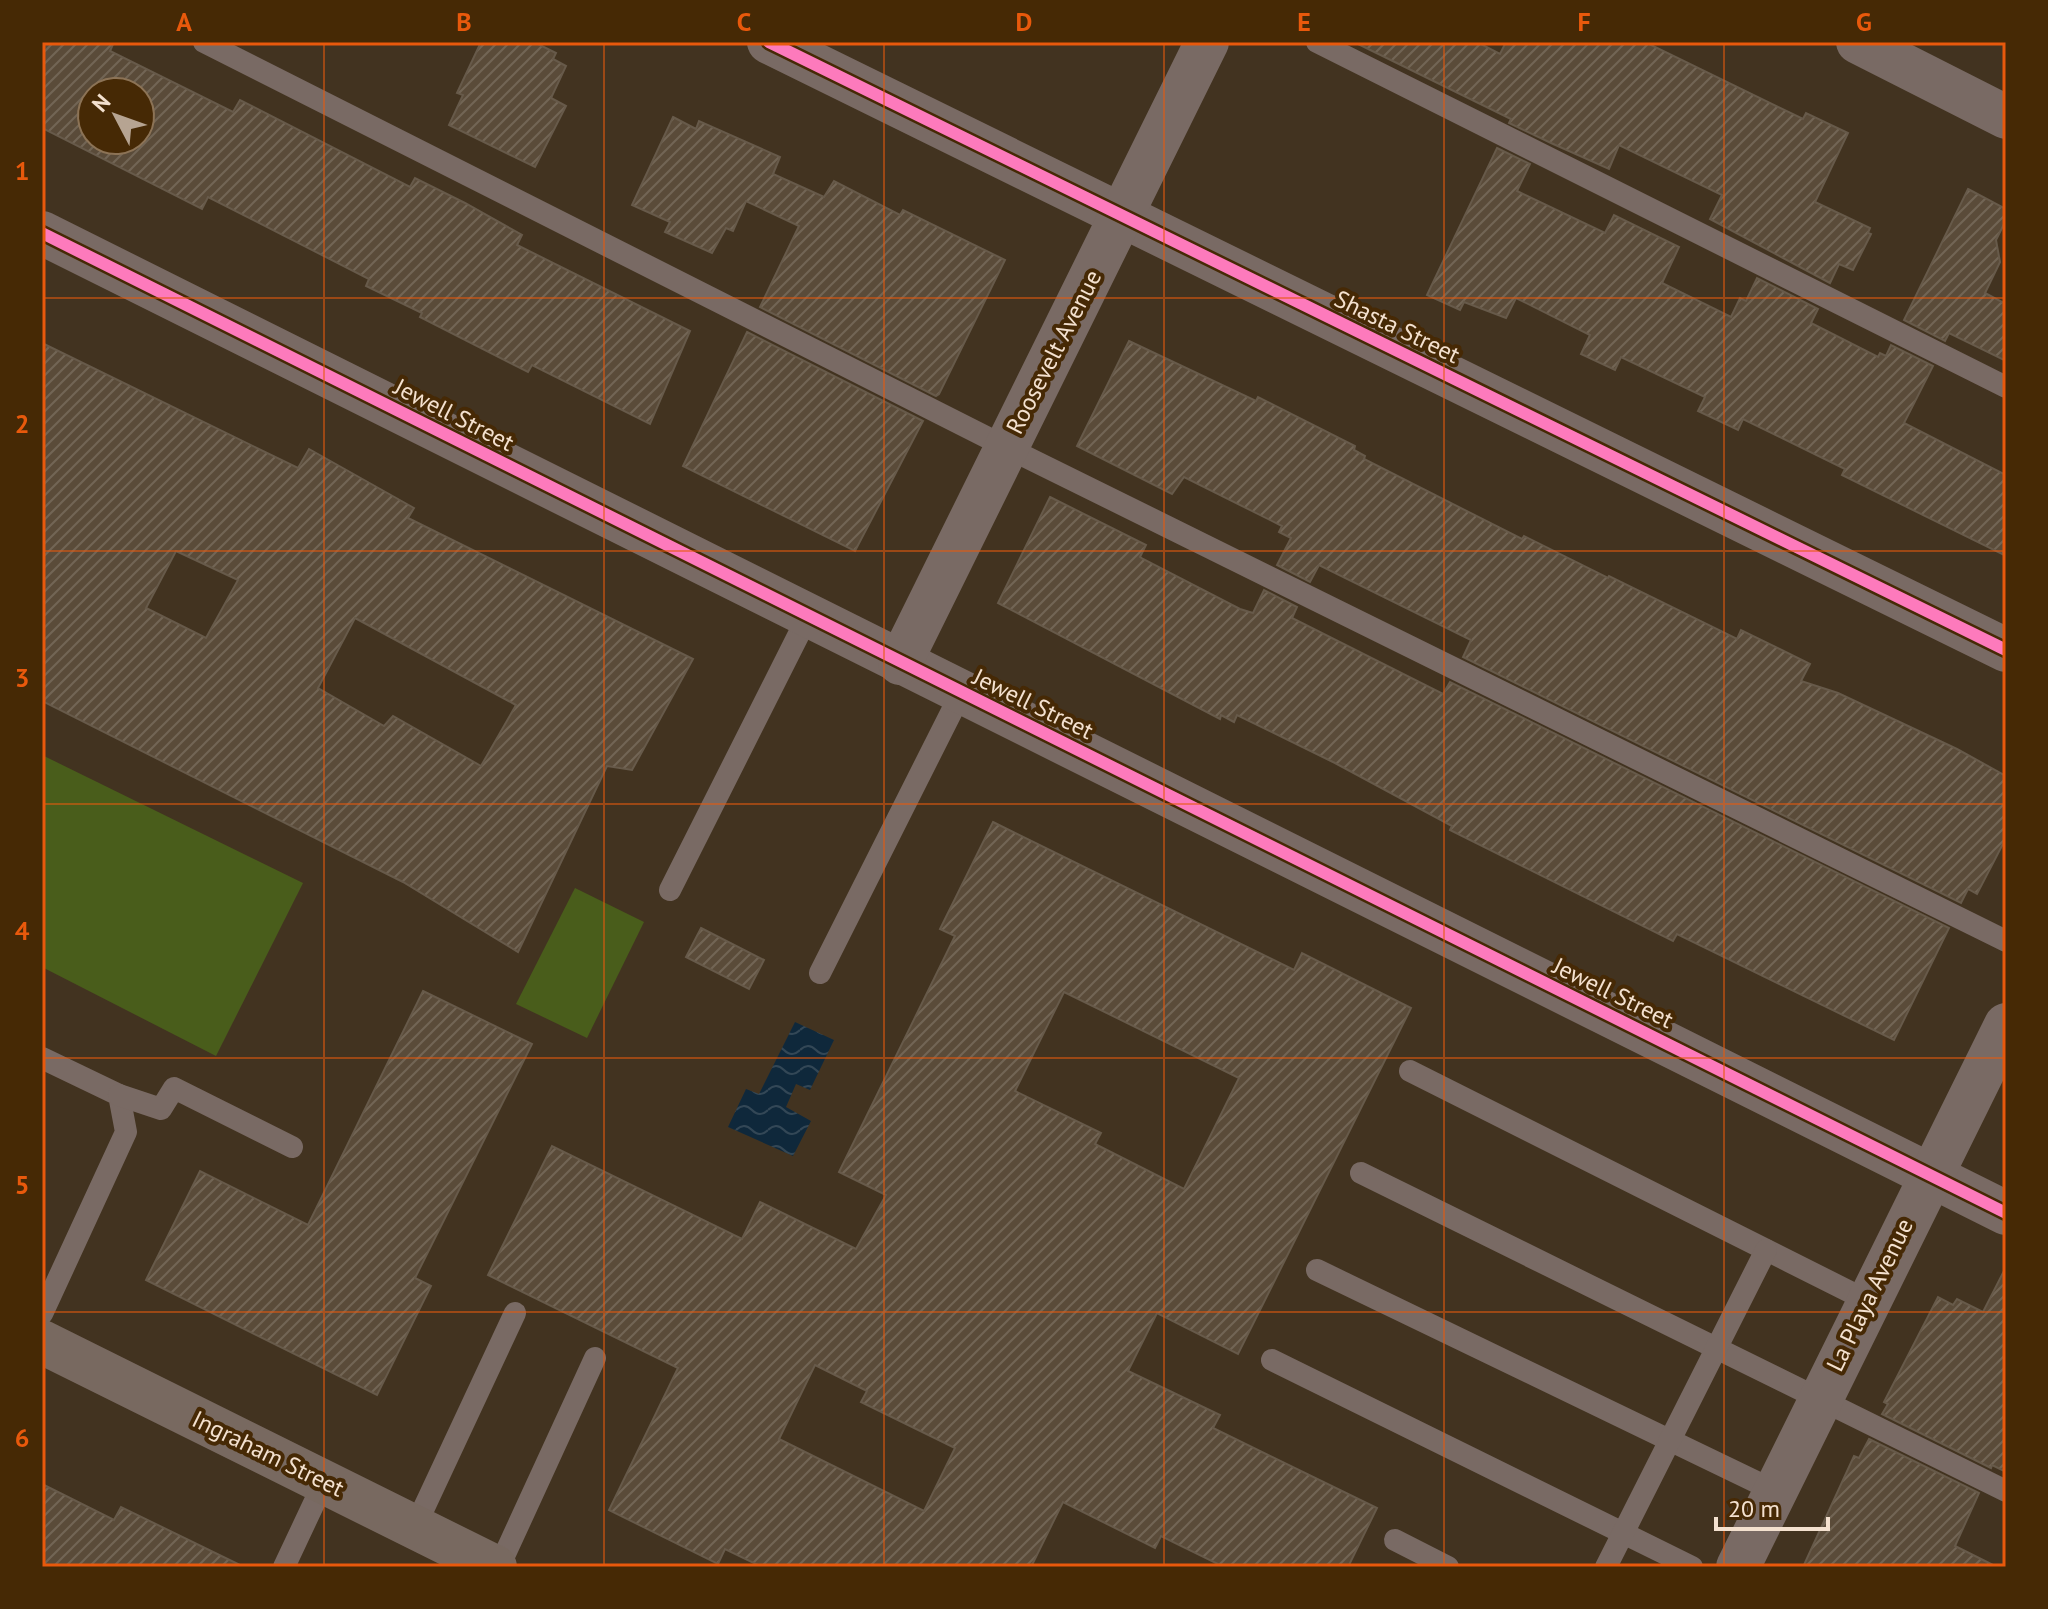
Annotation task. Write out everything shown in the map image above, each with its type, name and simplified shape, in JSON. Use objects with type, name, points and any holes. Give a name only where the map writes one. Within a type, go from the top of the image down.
[{"type":"main road","name":"Ingraham Street","points":[[42,1342],[497,1567]]},
{"type":"street","name":"Shasta Street","points":[[769,42],[2006,650]]},
{"type":"street","name":"Roosevelt Avenue","points":[[900,663],[1207,42]]},
{"type":"street","points":[[1858,42],[2006,117]]},
{"type":"street","name":"Jewell Street","points":[[42,233],[2006,1213]]},
{"type":"street","name":"La Playa Avenue","points":[[1738,1567],[2006,1025]]},
{"type":"lane","points":[[204,42],[1006,447],[2006,941]]},
{"type":"lane","points":[[1317,42],[2006,387]]},
{"type":"lane","points":[[670,890],[808,616]]},
{"type":"lane","points":[[820,973],[961,693]]},
{"type":"lane","points":[[42,1058],[119,1095],[161,1109],[174,1088],[292,1147]]},
{"type":"lane","points":[[1410,1071],[1868,1301]]},
{"type":"lane","points":[[42,1314],[126,1132],[119,1095]]},
{"type":"lane","points":[[1361,1173],[2006,1491]]},
{"type":"lane","points":[[1606,1567],[1766,1250]]},
{"type":"lane","points":[[1317,1270],[1775,1491]]},
{"type":"lane","points":[[415,1527],[515,1313]]},
{"type":"lane","points":[[497,1567],[595,1358]]},
{"type":"lane","points":[[1272,1360],[1692,1567]]},
{"type":"lane","points":[[284,1567],[324,1482]]},
{"type":"lane","points":[[1395,1540],[1448,1567]]},
{"type":"green space","points":[[42,755],[303,883],[216,1056],[42,967]]},
{"type":"green space","points":[[575,888],[644,922],[587,1038],[516,1004]]},
{"type":"water","points":[[795,1022],[834,1040],[810,1090],[796,1084],[786,1107],[811,1121],[793,1156],[728,1127],[746,1089],[759,1094]]},
{"type":"building","points":[[42,42],[114,42],[110,51],[233,112],[240,100],[410,187],[415,178],[465,203],[522,235],[517,245],[690,331],[650,424],[532,365],[528,372],[420,317],[422,313],[366,286],[369,279],[208,197],[202,209],[97,156],[156,156],[156,76],[76,76],[76,145],[42,128]]},
{"type":"building","points":[[481,42],[534,42],[556,53],[553,59],[566,66],[551,98],[566,106],[535,167],[449,125],[463,95],[457,93]]},
{"type":"building","points":[[1354,42],[1477,42],[1500,54],[1506,42],[1645,42],[1803,119],[1806,113],[1848,133],[1815,202],[1870,228],[1868,233],[1871,234],[1853,270],[1839,264],[1830,283],[1710,219],[1722,195],[1619,145],[1609,169],[1509,123],[1511,119]]},
{"type":"building","points":[[673,117],[696,129],[699,121],[780,157],[773,174],[824,197],[834,181],[900,215],[903,210],[1005,260],[939,394],[936,396],[760,307],[799,226],[746,201],[733,231],[726,228],[712,253],[665,232],[670,222],[632,205]]},
{"type":"building","points":[[1497,148],[1530,164],[1517,191],[1605,233],[1614,215],[1679,247],[1662,283],[1731,317],[1740,298],[1746,301],[1757,278],[1818,309],[1811,323],[1878,357],[1880,353],[1886,356],[1891,345],[1933,366],[1904,423],[2006,475],[2006,556],[1842,475],[1845,469],[1743,419],[1738,430],[1698,411],[1705,397],[1621,357],[1615,370],[1581,354],[1590,335],[1516,298],[1506,318],[1464,302],[1460,310],[1427,295]]},
{"type":"building","points":[[1968,189],[2006,209],[2006,220],[1996,240],[2000,262],[1985,293],[2006,304],[2006,361],[1949,333],[1945,341],[1904,320]]},
{"type":"building","points":[[747,332],[923,421],[855,551],[683,466]]},
{"type":"building","points":[[1129,341],[1256,401],[1258,397],[1355,446],[1354,450],[1365,456],[1364,459],[1522,539],[1524,536],[1737,639],[1741,630],[1810,664],[1801,681],[1838,693],[1957,749],[2006,776],[2006,838],[1977,894],[1968,889],[1961,903],[1463,657],[1471,640],[1319,565],[1310,582],[1277,565],[1291,538],[1279,532],[1282,526],[1184,477],[1172,494],[1077,446]]},
{"type":"building","points":[[42,343],[298,468],[309,449],[414,508],[408,518],[693,659],[632,770],[607,766],[518,952],[403,882],[42,701]],"holes":[[[176,551],[238,580],[206,638],[146,608]],[[355,618],[516,705],[481,766],[393,716],[384,726],[318,688]]]},
{"type":"building","points":[[1050,497],[1146,545],[1140,557],[1240,609],[1253,613],[1264,590],[1297,607],[1292,618],[1443,694],[1450,682],[1949,928],[1894,1040],[1677,934],[1673,941],[1450,830],[1452,826],[1335,763],[1237,715],[1234,722],[1221,715],[1220,719],[998,603]]},
{"type":"building","points":[[993,822],[1294,970],[1302,953],[1411,1008],[1238,1354],[1157,1313],[1128,1371],[1220,1415],[1213,1428],[1377,1508],[1348,1567],[1224,1567],[1161,1536],[1155,1548],[1063,1502],[1031,1567],[762,1567],[725,1549],[718,1564],[609,1510],[678,1368],[488,1275],[552,1146],[742,1239],[760,1202],[856,1249],[886,1195],[839,1172],[955,936],[940,929]],"holes":[[[1064,992],[1239,1078],[1184,1189],[1095,1144],[1101,1133],[1015,1091]],[[815,1365],[867,1391],[861,1402],[955,1448],[924,1511],[779,1439]]]},
{"type":"building","points":[[701,928],[764,960],[749,989],[686,957]]},
{"type":"building","points":[[423,991],[532,1044],[415,1278],[431,1286],[377,1395],[146,1280],[200,1171],[308,1225]]},
{"type":"building","points":[[2006,1267],[2006,1472],[1992,1465],[1991,1468],[1882,1414],[1888,1404],[1884,1402],[1938,1297],[1953,1305],[1957,1299],[1983,1312]]},
{"type":"building","points":[[1869,1439],[1979,1493],[1955,1546],[1997,1567],[1803,1567],[1854,1456],[1859,1458]]},
{"type":"building","points":[[42,1484],[114,1520],[121,1507],[244,1567],[42,1567]]},
{"type":"cycle path","points":[[769,42],[2006,650]]},
{"type":"cycle path","points":[[42,233],[2006,1213]]}]
